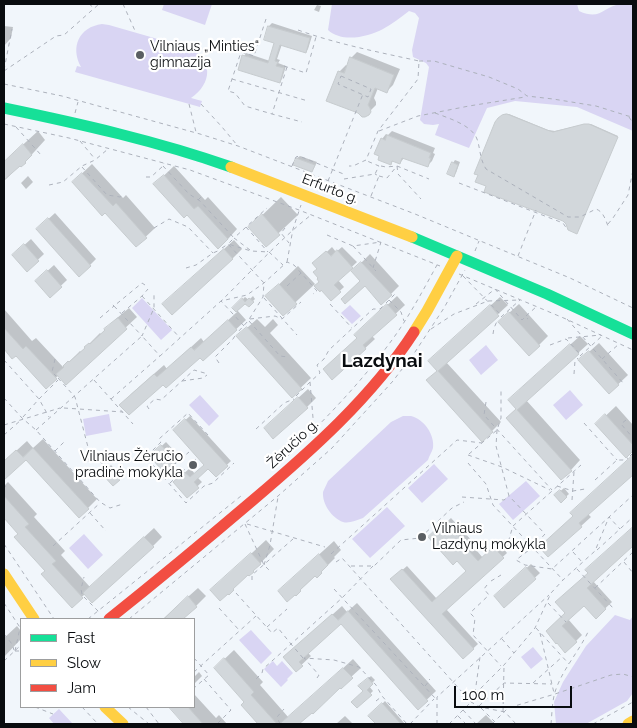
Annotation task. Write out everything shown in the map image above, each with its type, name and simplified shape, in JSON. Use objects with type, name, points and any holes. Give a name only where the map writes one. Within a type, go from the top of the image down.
[{"type":"street","name":"Erfurto g.","points":[[4,108],[73,122],[155,144],[194,155],[259,178],[406,234],[573,304],[633,334]]},
{"type":"street","name":"Žėručio g.","points":[[106,617],[177,565],[285,473],[344,418],[388,367],[409,339],[427,312],[457,256]]},
{"type":"street","points":[[4,574],[33,618]]},
{"type":"street","points":[[105,708],[123,724]]},
{"type":"street","points":[[628,724],[633,721]]},
{"type":"path","points":[[89,4],[94,8]]},
{"type":"path","points":[[4,71],[56,36],[64,35],[99,4]]},
{"type":"path","points":[[123,4],[136,33]]},
{"type":"path","points":[[266,19],[254,56],[241,52],[228,91],[235,94],[245,106],[302,122]]},
{"type":"path","points":[[4,71],[12,29]]},
{"type":"path","points":[[298,30],[358,48],[419,61],[434,61],[489,77],[518,89],[526,96]]},
{"type":"path","points":[[284,66],[306,73],[316,36]]},
{"type":"path","points":[[349,166],[366,160],[378,131],[418,79],[419,61]]},
{"type":"path","points":[[272,114],[287,67]]},
{"type":"path","points":[[341,76],[371,89],[368,97],[362,94],[338,84],[341,76]]},
{"type":"path","points":[[232,79],[308,101]]},
{"type":"path","points":[[4,84],[62,96],[238,146],[570,278],[633,308]]},
{"type":"path","points":[[328,181],[362,94]]},
{"type":"path","points":[[378,131],[418,116],[526,96],[596,106],[633,117]]},
{"type":"path","points":[[189,104],[197,133]]},
{"type":"path","points":[[201,104],[238,146]]},
{"type":"path","points":[[435,113],[473,131],[486,169],[568,217],[580,217],[596,209],[604,216],[609,229]]},
{"type":"path","points":[[628,116],[633,123]]},
{"type":"path","points":[[4,124],[49,133],[190,170],[299,210],[463,275],[633,350]]},
{"type":"path","points":[[15,127],[41,155]]},
{"type":"path","points":[[80,141],[95,160]]},
{"type":"path","points":[[49,185],[63,182],[82,166],[95,160],[108,149]]},
{"type":"path","points":[[291,167],[296,157],[299,156],[346,175]]},
{"type":"path","points":[[366,160],[379,166],[397,166],[429,180]]},
{"type":"path","points":[[146,177],[150,177],[164,164]]},
{"type":"path","points":[[164,164],[189,194],[198,200],[234,238],[251,250]]},
{"type":"path","points":[[82,166],[107,194],[120,197],[124,195]]},
{"type":"path","points":[[375,174],[379,166]]},
{"type":"path","points":[[344,179],[375,174],[387,178],[397,166]]},
{"type":"path","points":[[397,166],[398,174],[421,199]]},
{"type":"path","points":[[607,224],[628,195],[633,170]]},
{"type":"path","points":[[307,187],[312,175]]},
{"type":"path","points":[[370,197],[379,176]]},
{"type":"path","points":[[459,183],[535,211],[563,223],[567,229]]},
{"type":"path","points":[[198,200],[203,195]]},
{"type":"path","points":[[221,302],[247,295],[264,283],[287,262],[302,202]]},
{"type":"path","points":[[222,248],[267,208]]},
{"type":"path","points":[[518,257],[535,211]]},
{"type":"path","points":[[111,399],[221,302],[269,252],[312,215]]},
{"type":"path","points":[[154,228],[169,219],[188,227],[212,253]]},
{"type":"path","points":[[246,227],[284,265]]},
{"type":"path","points":[[285,228],[281,233],[291,244]]},
{"type":"path","points":[[327,235],[353,246],[376,271]]},
{"type":"path","points":[[475,251],[479,241]]},
{"type":"path","points":[[353,246],[381,242]]},
{"type":"path","points":[[373,268],[381,242]]},
{"type":"path","points":[[228,244],[269,252]]},
{"type":"path","points":[[228,244],[264,283],[263,297],[249,320],[238,332]]},
{"type":"path","points":[[186,268],[196,265],[212,253],[220,250]]},
{"type":"path","points":[[287,262],[294,264],[317,290],[313,294]]},
{"type":"path","points":[[284,459],[336,409],[389,344],[415,305],[437,265]]},
{"type":"path","points":[[287,286],[302,273]]},
{"type":"path","points":[[463,275],[501,317],[521,300]]},
{"type":"path","points":[[100,318],[142,283],[145,286]]},
{"type":"path","points":[[121,314],[148,289]]},
{"type":"path","points":[[474,306],[495,289]]},
{"type":"path","points":[[495,289],[522,320],[536,307]]},
{"type":"path","points":[[386,303],[396,293]]},
{"type":"path","points":[[142,296],[180,338]]},
{"type":"path","points":[[36,430],[142,336],[154,308],[154,296]]},
{"type":"path","points":[[263,297],[297,335]]},
{"type":"path","points":[[389,300],[401,312],[404,322]]},
{"type":"path","points":[[430,330],[454,314],[488,301],[521,300]]},
{"type":"path","points":[[110,302],[160,356]]},
{"type":"path","points":[[221,302],[244,326]]},
{"type":"path","points":[[282,319],[301,302]]},
{"type":"path","points":[[330,304],[352,329]]},
{"type":"path","points":[[296,396],[320,373],[317,365],[324,359],[329,350],[373,309],[384,305]]},
{"type":"path","points":[[249,320],[275,316],[282,319]]},
{"type":"path","points":[[566,319],[624,384]]},
{"type":"path","points":[[249,320],[280,356],[288,357]]},
{"type":"path","points":[[493,334],[498,320]]},
{"type":"path","points":[[219,363],[215,357],[236,334]]},
{"type":"path","points":[[550,345],[566,338],[602,335]]},
{"type":"path","points":[[566,338],[581,355],[602,335]]},
{"type":"path","points":[[602,359],[619,343]]},
{"type":"path","points":[[574,374],[578,358]]},
{"type":"path","points":[[55,359],[52,372],[56,376]]},
{"type":"path","points":[[4,360],[38,399],[49,418]]},
{"type":"path","points":[[149,409],[147,406],[155,399],[161,400],[194,370],[208,374],[203,378],[182,382]]},
{"type":"path","points":[[4,435],[58,379],[75,397],[89,451],[88,465]]},
{"type":"path","points":[[94,380],[133,424]]},
{"type":"path","points":[[310,382],[314,430]]},
{"type":"path","points":[[501,391],[501,418],[497,430],[496,446],[509,496],[545,534],[533,547],[516,560],[525,565],[552,569]]},
{"type":"path","points":[[4,398],[36,430],[100,502],[110,508],[123,504]]},
{"type":"path","points":[[256,428],[294,398]]},
{"type":"path","points":[[486,402],[484,415],[552,491]]},
{"type":"path","points":[[4,425],[62,407],[123,412]]},
{"type":"path","points":[[208,436],[188,413],[159,439],[161,442],[146,458],[186,503],[204,486],[212,483],[234,463]]},
{"type":"path","points":[[626,420],[621,424],[633,438]]},
{"type":"path","points":[[584,423],[617,460]]},
{"type":"path","points":[[497,430],[468,455],[502,467],[552,491]]},
{"type":"path","points":[[55,451],[66,440]]},
{"type":"path","points":[[331,554],[457,440],[482,444]]},
{"type":"path","points":[[162,476],[189,452]]},
{"type":"path","points":[[630,456],[633,453]]},
{"type":"path","points":[[595,480],[617,460],[628,458]]},
{"type":"path","points":[[169,484],[196,459]]},
{"type":"path","points":[[468,464],[486,484],[493,505],[563,580]]},
{"type":"path","points":[[506,549],[513,526],[581,465]]},
{"type":"path","points":[[572,500],[574,471]]},
{"type":"path","points":[[557,486],[573,491],[585,489]]},
{"type":"path","points":[[89,618],[241,496]]},
{"type":"path","points":[[264,565],[278,496]]},
{"type":"path","points":[[462,497],[504,500],[509,496]]},
{"type":"path","points":[[552,569],[633,496]]},
{"type":"path","points":[[53,546],[100,502]]},
{"type":"path","points":[[256,679],[262,673],[263,668],[342,598],[401,540],[420,538],[452,508],[464,502]]},
{"type":"path","points":[[89,512],[106,531]]},
{"type":"path","points":[[609,517],[620,528]]},
{"type":"path","points":[[595,551],[609,517]]},
{"type":"path","points":[[304,658],[334,660],[359,667],[408,724],[633,517]]},
{"type":"path","points":[[270,571],[264,565],[245,524],[325,547]]},
{"type":"path","points":[[252,580],[252,575],[294,539]]},
{"type":"path","points":[[4,544],[53,618]]},
{"type":"path","points":[[572,551],[582,563]]},
{"type":"path","points":[[595,588],[633,552]]},
{"type":"path","points":[[336,562],[342,558],[350,566],[471,702],[479,706],[504,712],[516,724]]},
{"type":"path","points":[[623,562],[633,573]]},
{"type":"path","points":[[350,566],[374,566]]},
{"type":"path","points":[[576,568],[613,608]]},
{"type":"path","points":[[491,581],[501,575]]},
{"type":"path","points":[[82,594],[81,589],[84,577]]},
{"type":"path","points":[[488,585],[484,589],[489,595],[470,612],[475,618],[473,635],[502,667]]},
{"type":"path","points":[[334,589],[436,698],[437,724]]},
{"type":"path","points":[[236,593],[272,633],[278,628],[319,675],[317,678]]},
{"type":"path","points":[[448,724],[471,702],[475,694],[504,665],[535,628],[551,594]]},
{"type":"path","points":[[84,597],[98,612],[106,617]]},
{"type":"path","points":[[547,602],[566,622]]},
{"type":"path","points":[[4,603],[20,627]]},
{"type":"path","points":[[219,608],[239,631]]},
{"type":"path","points":[[266,627],[287,609]]},
{"type":"path","points":[[195,671],[256,616]]},
{"type":"path","points":[[535,628],[569,664]]},
{"type":"path","points":[[15,651],[20,632]]},
{"type":"path","points":[[551,724],[555,694],[569,664],[588,632]]},
{"type":"path","points":[[540,633],[555,694]]},
{"type":"path","points":[[4,634],[15,651]]},
{"type":"path","points":[[501,638],[514,653]]},
{"type":"path","points":[[4,661],[20,646]]},
{"type":"path","points":[[15,651],[20,651]]},
{"type":"path","points":[[475,694],[480,657]]},
{"type":"path","points":[[533,683],[562,657]]},
{"type":"path","points":[[195,659],[208,675],[195,687]]},
{"type":"path","points":[[504,665],[504,712]]},
{"type":"path","points":[[492,724],[508,708],[611,675],[623,674],[633,677]]},
{"type":"path","points":[[204,679],[231,710],[218,723]]},
{"type":"path","points":[[424,686],[429,679]]},
{"type":"path","points":[[479,706],[504,683],[552,684]]},
{"type":"path","points":[[376,701],[382,696]]},
{"type":"path","points":[[593,724],[633,702]]},
{"type":"path","points":[[479,706],[494,722]]},
{"type":"path","points":[[38,708],[54,714]]},
{"type":"path","points":[[83,708],[98,724]]},
{"type":"path","points":[[129,708],[149,724]]},
{"type":"path","points":[[147,708],[159,724]]},
{"type":"path","points":[[280,724],[277,717],[284,709]]},
{"type":"path","points":[[463,710],[476,724]]},
{"type":"path","points":[[457,716],[466,724]]},
{"type":"shaded area","points":[[164,4],[212,4],[205,25],[162,10]]},
{"type":"shaded area","points":[[332,4],[577,4],[579,11],[592,15],[615,6],[633,4],[633,131],[577,107],[515,101],[487,108],[469,148],[435,135],[439,124],[424,124],[420,120],[429,67],[426,63],[413,57],[412,50],[419,18],[415,13],[409,11],[377,32],[348,38],[328,30]]},
{"type":"shaded area","points":[[102,24],[189,48],[203,58],[207,72],[206,79],[203,86],[191,98],[202,101],[200,107],[75,72],[77,66],[81,67],[76,52],[79,39],[87,29]]},
{"type":"shaded area","points":[[142,298],[172,330],[161,340],[132,308]]},
{"type":"shaded area","points":[[350,305],[361,316],[352,324],[341,313]]},
{"type":"shaded area","points":[[486,345],[498,360],[481,375],[469,360]]},
{"type":"shaded area","points":[[570,390],[583,405],[566,420],[553,405]]},
{"type":"shaded area","points":[[200,395],[219,416],[209,426],[189,405]]},
{"type":"shaded area","points":[[109,414],[112,431],[86,436],[83,419]]},
{"type":"shaded area","points":[[403,416],[416,418],[428,428],[433,448],[428,460],[363,518],[353,522],[339,520],[328,510],[324,501],[323,492],[328,481],[391,422]]},
{"type":"shaded area","points":[[434,464],[448,479],[422,503],[408,488]]},
{"type":"shaded area","points":[[526,481],[540,496],[513,520],[499,504]]},
{"type":"shaded area","points":[[387,507],[405,526],[370,558],[352,539]]},
{"type":"shaded area","points":[[84,534],[103,555],[88,569],[69,548]]},
{"type":"shaded area","points":[[615,615],[630,620],[633,616],[633,693],[627,701],[586,724],[556,724],[554,702],[563,682],[586,646]]},
{"type":"shaded area","points":[[251,630],[272,653],[261,664],[239,640]]},
{"type":"shaded area","points":[[533,647],[543,659],[531,669],[521,657]]},
{"type":"shaded area","points":[[273,661],[277,666],[282,661],[293,673],[281,687],[264,669]]},
{"type":"shaded area","points":[[59,709],[71,724],[54,724],[49,718]]},
{"type":"building","points":[[268,26],[310,38],[306,53],[280,45],[275,61],[278,62],[276,66],[284,68],[280,83],[238,70],[242,55],[268,63],[274,43],[264,40]]},
{"type":"building","points":[[350,57],[394,75],[387,93],[375,88],[368,105],[371,112],[365,117],[326,101],[338,71],[344,73]]},
{"type":"building","points":[[507,114],[553,132],[589,124],[618,137],[577,234],[568,230],[563,221],[484,192],[486,186],[475,182],[478,175],[474,174],[495,122],[502,115]]},
{"type":"building","points":[[387,135],[431,153],[428,167],[402,158],[400,164],[392,161],[391,165],[378,160],[379,156],[374,154],[381,138],[385,140]]},
{"type":"building","points":[[23,144],[32,155],[26,163],[4,180],[4,162]]},
{"type":"building","points":[[296,158],[315,165],[312,172],[293,165]]},
{"type":"building","points":[[452,162],[458,165],[454,177],[447,174]]},
{"type":"building","points":[[82,173],[113,206],[116,203],[147,238],[136,247],[105,213],[102,216],[72,182]]},
{"type":"building","points":[[164,175],[194,209],[198,206],[228,239],[218,249],[187,215],[184,218],[153,184]]},
{"type":"building","points":[[262,214],[280,235],[266,247],[248,227]]},
{"type":"building","points":[[48,218],[91,266],[79,277],[36,229]]},
{"type":"building","points":[[24,244],[39,261],[27,272],[12,255]]},
{"type":"building","points":[[224,249],[233,259],[172,315],[162,304]]},
{"type":"building","points":[[337,250],[353,268],[334,285],[341,292],[331,301],[321,290],[320,292],[314,286],[319,282],[313,272],[317,269],[312,263],[326,251],[331,256]]},
{"type":"building","points":[[361,262],[392,295],[381,305],[365,286],[345,304],[341,299],[360,281],[351,271]]},
{"type":"building","points":[[47,270],[62,287],[50,298],[35,281]]},
{"type":"building","points":[[279,284],[297,304],[283,316],[265,296]]},
{"type":"building","points":[[242,298],[245,302],[249,298],[254,302],[249,307],[245,304],[236,312],[232,308]]},
{"type":"building","points":[[387,304],[397,315],[363,345],[366,349],[332,380],[323,369],[357,338],[354,335]]},
{"type":"building","points":[[490,305],[499,316],[438,371],[493,432],[482,442],[426,380],[437,371],[428,361]]},
{"type":"building","points":[[509,312],[540,346],[529,356],[498,322]]},
{"type":"building","points":[[118,318],[127,329],[66,385],[56,374],[68,361]]},
{"type":"building","points":[[228,320],[237,330],[203,361],[200,358],[166,388],[163,385],[129,415],[119,405],[154,374],[157,377],[191,347],[194,350]]},
{"type":"building","points":[[247,327],[302,389],[292,398],[236,336]]},
{"type":"building","points":[[4,328],[23,349],[26,346],[57,379],[46,389],[16,356],[12,359],[4,349]]},
{"type":"building","points":[[570,344],[579,354],[517,410],[572,471],[561,480],[506,418],[516,409],[508,400]]},
{"type":"building","points":[[589,351],[619,385],[609,394],[578,360]]},
{"type":"building","points":[[298,397],[308,408],[273,439],[264,428]]},
{"type":"building","points":[[605,414],[633,445],[633,451],[626,458],[595,424]]},
{"type":"building","points":[[185,419],[228,466],[216,477],[208,469],[194,482],[199,488],[187,498],[173,482],[184,472],[190,477],[204,465],[173,430]]},
{"type":"building","points":[[161,445],[176,462],[164,472],[149,456]]},
{"type":"building","points":[[33,448],[89,509],[79,518],[26,460],[4,480],[4,461],[16,450],[23,457]]},
{"type":"building","points":[[633,455],[633,475],[579,523],[582,527],[548,557],[539,547],[573,516],[570,513]]},
{"type":"building","points":[[108,467],[120,480],[113,486],[101,473]]},
{"type":"building","points":[[560,490],[567,497],[561,503],[554,495]]},
{"type":"building","points":[[4,496],[29,524],[25,527],[56,561],[52,564],[83,598],[72,608],[41,574],[45,571],[14,537],[18,534],[4,518]]},
{"type":"building","points":[[445,521],[478,561],[493,547],[504,558],[442,614],[474,649],[463,659],[390,579],[402,569],[432,602],[466,571],[457,561],[453,565],[428,537]]},
{"type":"building","points":[[633,527],[633,546],[587,588],[606,609],[596,619],[584,606],[562,626],[577,642],[565,653],[546,631],[565,613],[555,602],[588,573],[585,570]]},
{"type":"building","points":[[144,537],[154,547],[92,603],[83,593]]},
{"type":"building","points":[[251,553],[261,564],[233,589],[229,595],[220,601],[210,590]]},
{"type":"building","points":[[319,554],[328,565],[317,578],[315,576],[296,596],[287,602],[278,591]]},
{"type":"building","points":[[526,567],[536,579],[504,608],[494,596]]},
{"type":"building","points":[[188,596],[197,607],[184,618],[165,618]]},
{"type":"building","points":[[348,611],[428,701],[418,710],[341,624],[299,662],[303,666],[296,672],[283,657],[332,614],[338,620]]},
{"type":"building","points":[[224,658],[254,692],[251,695],[277,724],[258,724],[241,705],[244,702],[214,668]]},
{"type":"building","points":[[343,668],[353,678],[313,714],[299,724],[280,724]]},
{"type":"building","points":[[368,678],[373,684],[367,690],[372,695],[357,708],[351,702],[363,691],[358,686]]},
{"type":"building","points":[[382,703],[401,724],[376,724],[368,716]]},
{"type":"building","points":[[170,708],[189,708],[203,724],[184,724]]},
{"type":"traffic: fast","points":[[4,108],[119,134],[231,167]]},
{"type":"traffic: fast","points":[[412,237],[547,294],[633,334]]},
{"type":"traffic: slow","points":[[231,167],[412,237]]},
{"type":"traffic: slow","points":[[414,332],[457,256]]},
{"type":"traffic: slow","points":[[4,574],[33,618]]},
{"type":"traffic: slow","points":[[106,708],[123,724]]},
{"type":"traffic: slow","points":[[628,724],[633,721]]},
{"type":"traffic: jam","points":[[110,618],[234,516],[318,443],[360,401],[414,332]]},
{"type":"place","name":"Vilniaus „Minties“ gimnazija","points":[[140,55]]},
{"type":"place","name":"Vilniaus Žėručio pradinė mokykla","points":[[193,465]]},
{"type":"place","name":"Vilniaus Lazdynų mokykla","points":[[422,537]]},
{"type":"district","name":"Lazdynai","points":[[382,361]]}]
